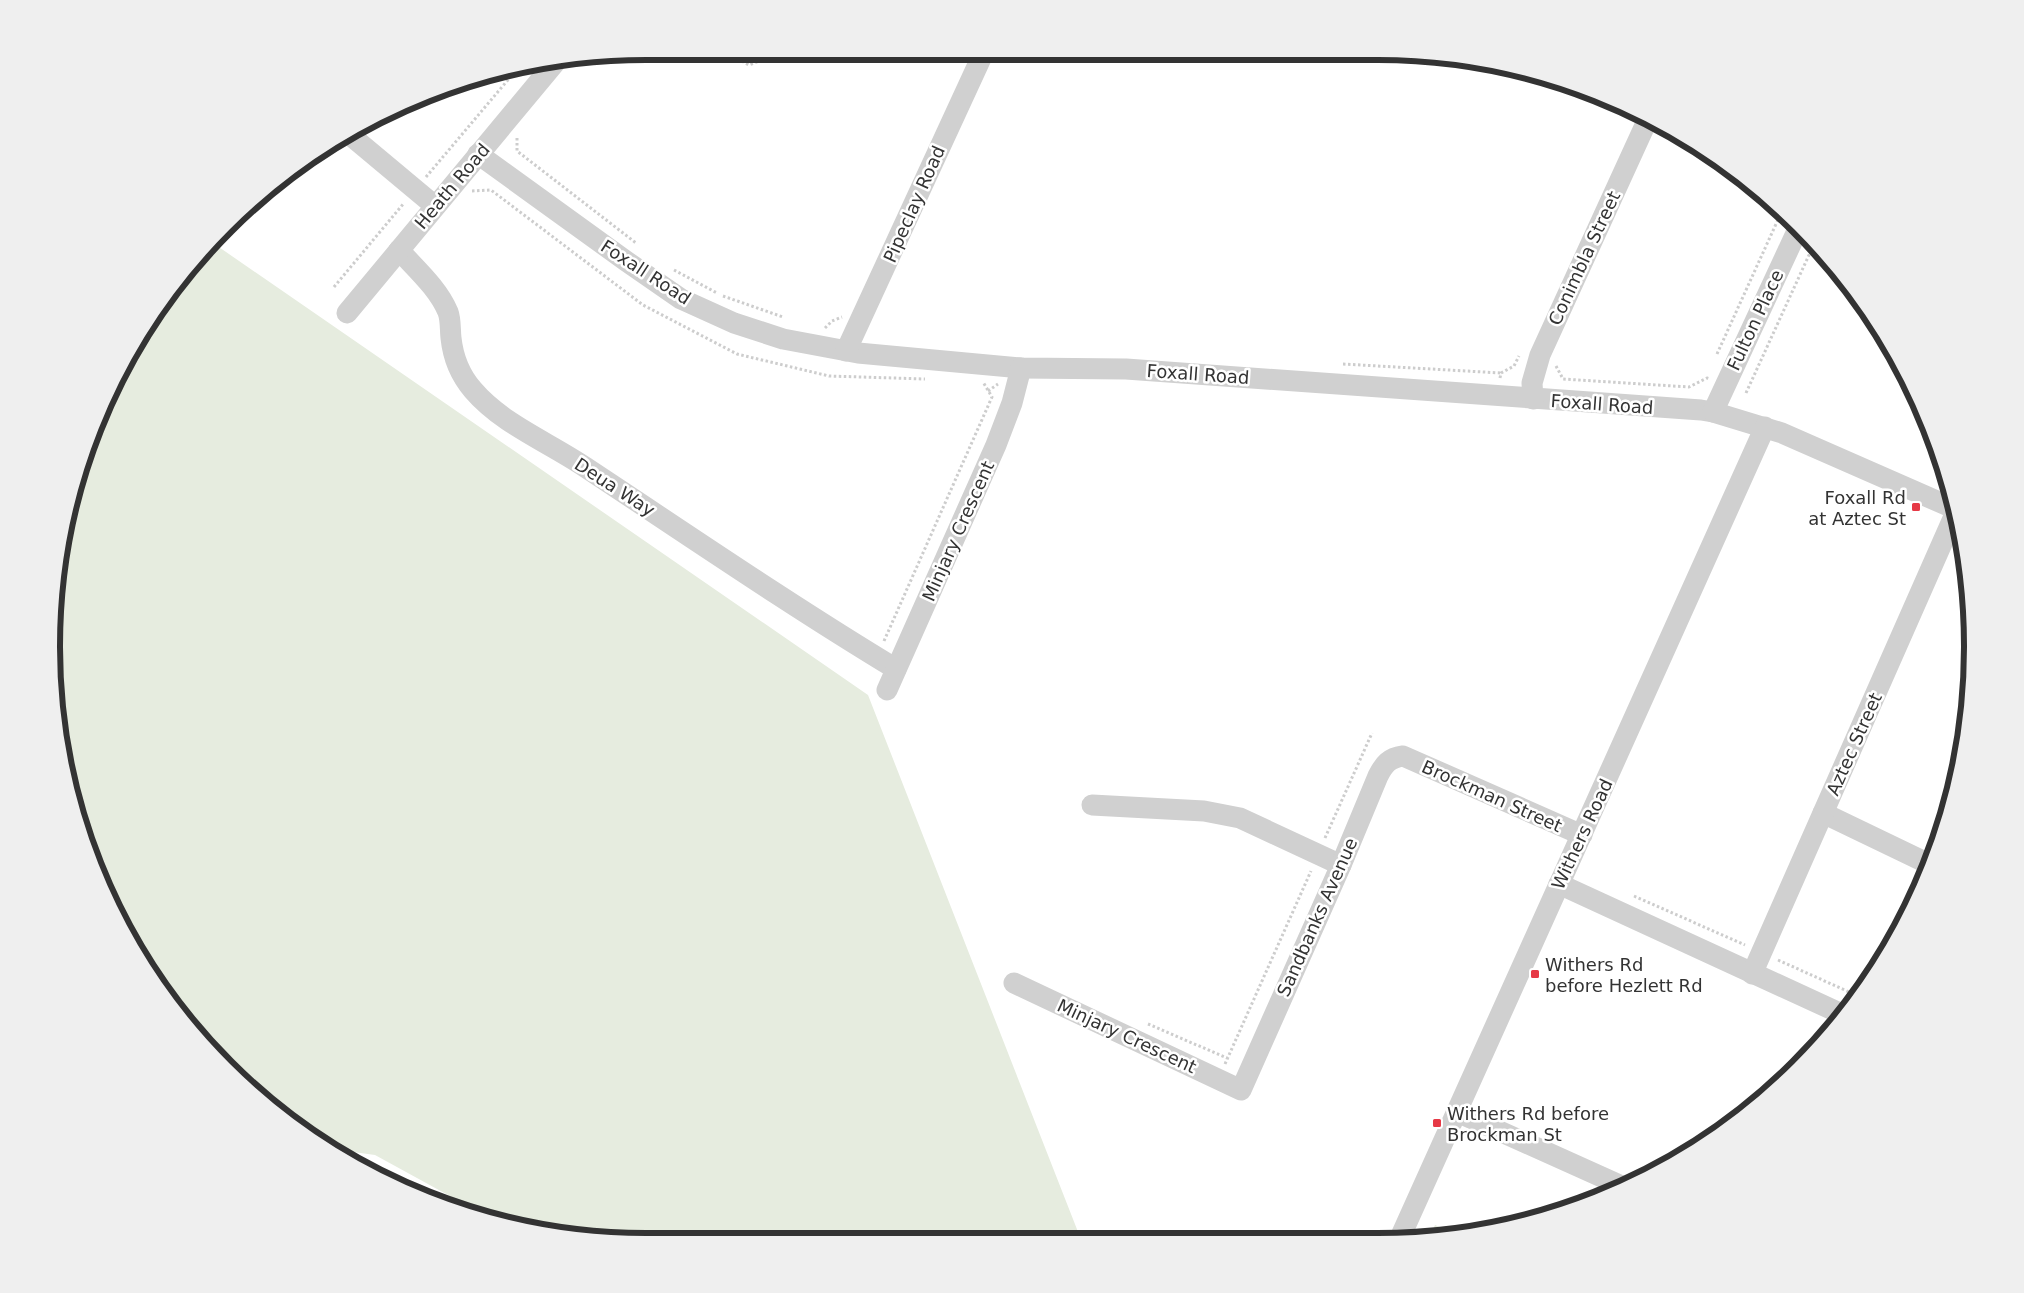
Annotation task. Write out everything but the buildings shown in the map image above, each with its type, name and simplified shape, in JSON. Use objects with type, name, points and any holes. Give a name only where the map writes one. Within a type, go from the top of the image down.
[{"type":"street","name":"Pipeclay Road","points":[[846,351],[980,60]]},
{"type":"street","name":"Heath Road","points":[[347,313],[478,154],[564,66]]},
{"type":"street","name":"Conimbla Street","points":[[1533,399],[1532,383],[1539,359],[1645,125]]},
{"type":"street","points":[[354,138],[435,206]]},
{"type":"street","name":"Foxall Road","points":[[478,154],[681,299],[734,323],[783,339],[846,351],[1021,368],[1126,369],[1713,412],[1765,427],[1946,505]]},
{"type":"street","name":"Fulton Place","points":[[1713,412],[1716,381],[1794,235]]},
{"type":"street","name":"Deua Way","points":[[399,250],[441,298],[449,314],[451,340],[461,374],[488,405],[896,669]]},
{"type":"street","name":"Minjary Crescent","points":[[887,690],[996,445],[1012,402],[1021,368]]},
{"type":"street","name":"Withers Road","points":[[1402,1232],[1765,427]]},
{"type":"street","name":"Aztec Street","points":[[1752,974],[1951,523]]},
{"type":"street","name":"Brockman Street","points":[[1403,756],[1582,835]]},
{"type":"street","name":"Sandbanks Avenue","points":[[1241,1090],[1341,865],[1378,776],[1384,764],[1393,757],[1403,756]]},
{"type":"street","points":[[1092,805],[1204,811],[1240,818],[1341,865]]},
{"type":"street","points":[[1823,813],[1923,861]]},
{"type":"street","points":[[1559,884],[1836,1012]]},
{"type":"street","name":"Minjary Crescent","points":[[1014,983],[1241,1090]]},
{"type":"street","points":[[1457,1112],[1614,1183]]},
{"type":"path","points":[[741,60],[749,64],[762,60]]},
{"type":"path","points":[[517,136],[517,151],[640,246]]},
{"type":"path","points":[[466,197],[472,190],[491,190],[643,305],[737,354],[828,376],[935,380]]},
{"type":"path","points":[[1714,360],[1778,219]]},
{"type":"path","points":[[1746,394],[1810,252]]},
{"type":"path","points":[[671,268],[720,295],[788,320]]},
{"type":"path","points":[[815,326],[824,328],[832,321]]},
{"type":"path","points":[[1343,364],[1501,373],[1514,366],[1521,353],[1556,366],[1563,379],[1689,387],[1716,381],[1711,369]]},
{"type":"path","points":[[1498,396],[1501,373]]},
{"type":"path","points":[[872,654],[884,642],[992,397],[983,382],[974,381]]},
{"type":"path","points":[[1218,1079],[1372,733]]},
{"type":"path","points":[[1630,894],[1851,993]]},
{"type":"shaded area","points":[[218,247],[868,695],[1078,1233],[646,1233],[570,1228],[532,1222],[464,1204],[375,1155],[349,1151],[289,1112],[232,1061],[181,1004],[139,940],[120,906],[91,835],[71,761],[61,685],[61,608],[71,532],[80,495],[91,458],[120,387],[139,353],[181,289]]},
{"type":"shaded area","points":[[1435,1225],[1444,1229],[1433,1230]]},
{"type":"place","name":"Foxall Rd at Aztec St","points":[[1916,507]]},
{"type":"place","name":"Withers Rd before Hezlett Rd","points":[[1535,974]]},
{"type":"place","name":"Withers Rd before Brockman St","points":[[1437,1123]]}]
